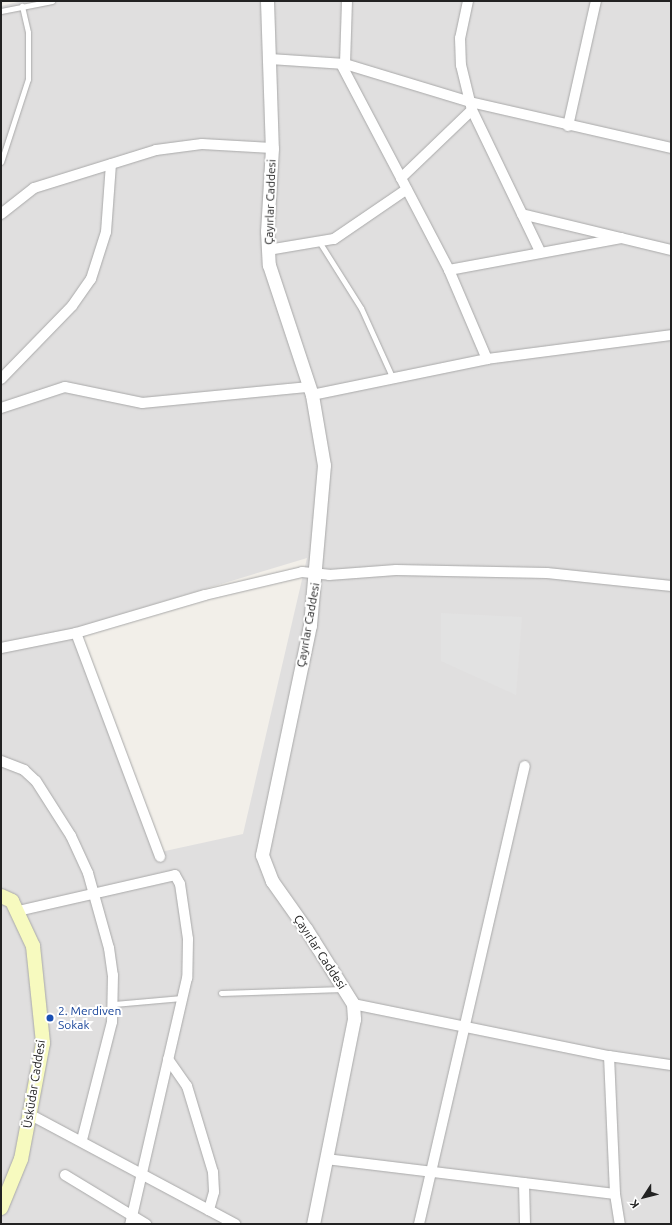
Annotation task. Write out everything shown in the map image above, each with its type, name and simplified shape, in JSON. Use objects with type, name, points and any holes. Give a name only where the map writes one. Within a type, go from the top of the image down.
[{"type":"main road","name":"Üsküdar Caddesi","points":[[1,896],[12,901],[18,911],[33,946],[43,1043],[20,1159],[1,1208]]},
{"type":"street","name":"Çayırlar Caddesi","points":[[267,1],[272,148],[268,250],[269,265],[311,391],[324,465],[317,574],[310,625],[262,855],[272,881],[353,1004]]},
{"type":"street","points":[[347,1],[343,64],[450,270],[487,359]]},
{"type":"street","points":[[468,1],[460,45],[461,65],[471,106],[540,251]]},
{"type":"street","points":[[568,126],[596,1]]},
{"type":"street","points":[[270,59],[343,64],[471,106],[671,148]]},
{"type":"street","points":[[401,178],[471,106]]},
{"type":"street","points":[[1,214],[34,188],[112,164],[187,144],[272,148]]},
{"type":"street","points":[[1,379],[72,306],[91,279],[106,232],[112,164]]},
{"type":"street","points":[[268,250],[320,243],[359,224],[407,189]]},
{"type":"street","points":[[522,214],[671,250]]},
{"type":"street","points":[[450,270],[540,251],[621,238]]},
{"type":"street","points":[[1,408],[65,387],[142,403],[311,391],[394,379],[487,359],[671,335]]},
{"type":"street","points":[[1,648],[76,633],[205,595],[302,572],[317,574],[396,570],[547,573],[671,586]]},
{"type":"street","points":[[76,633],[160,857]]},
{"type":"street","points":[[1,761],[24,770],[41,788],[71,836],[94,894],[109,948],[114,1004],[107,1049],[82,1140]]},
{"type":"street","points":[[419,1224],[433,1172],[525,766]]},
{"type":"street","points":[[18,911],[175,875],[188,939],[187,978],[132,1220]]},
{"type":"street","points":[[313,1224],[354,1019],[353,1004],[608,1056],[671,1065]]},
{"type":"street","points":[[608,1056],[615,1194],[620,1224]]},
{"type":"street","points":[[168,1059],[187,1086],[212,1172],[214,1192],[209,1210]]},
{"type":"street","points":[[29,1114],[82,1140],[143,1175],[235,1224]]},
{"type":"street","points":[[326,1159],[615,1194]]},
{"type":"street","points":[[65,1175],[132,1220],[146,1224]]},
{"type":"street","points":[[524,1183],[525,1224]]},
{"type":"lane","points":[[1,11],[52,1]]},
{"type":"lane","points":[[1,162],[28,80],[28,32],[22,6]]},
{"type":"lane","points":[[320,243],[361,308],[394,379]]},
{"type":"lane","points":[[221,993],[344,989]]},
{"type":"lane","points":[[114,1004],[182,998]]},
{"type":"shaded area","points":[[22,1],[671,1],[671,1224],[1,1224],[1,6]],"holes":[[[307,558],[243,834],[156,853],[73,629]]]},
{"type":"shaded area","points":[[441,613],[522,617],[516,695],[441,661]]},
{"type":"place","name":"2. Merdiven Sokak","points":[[50,1018]]}]
